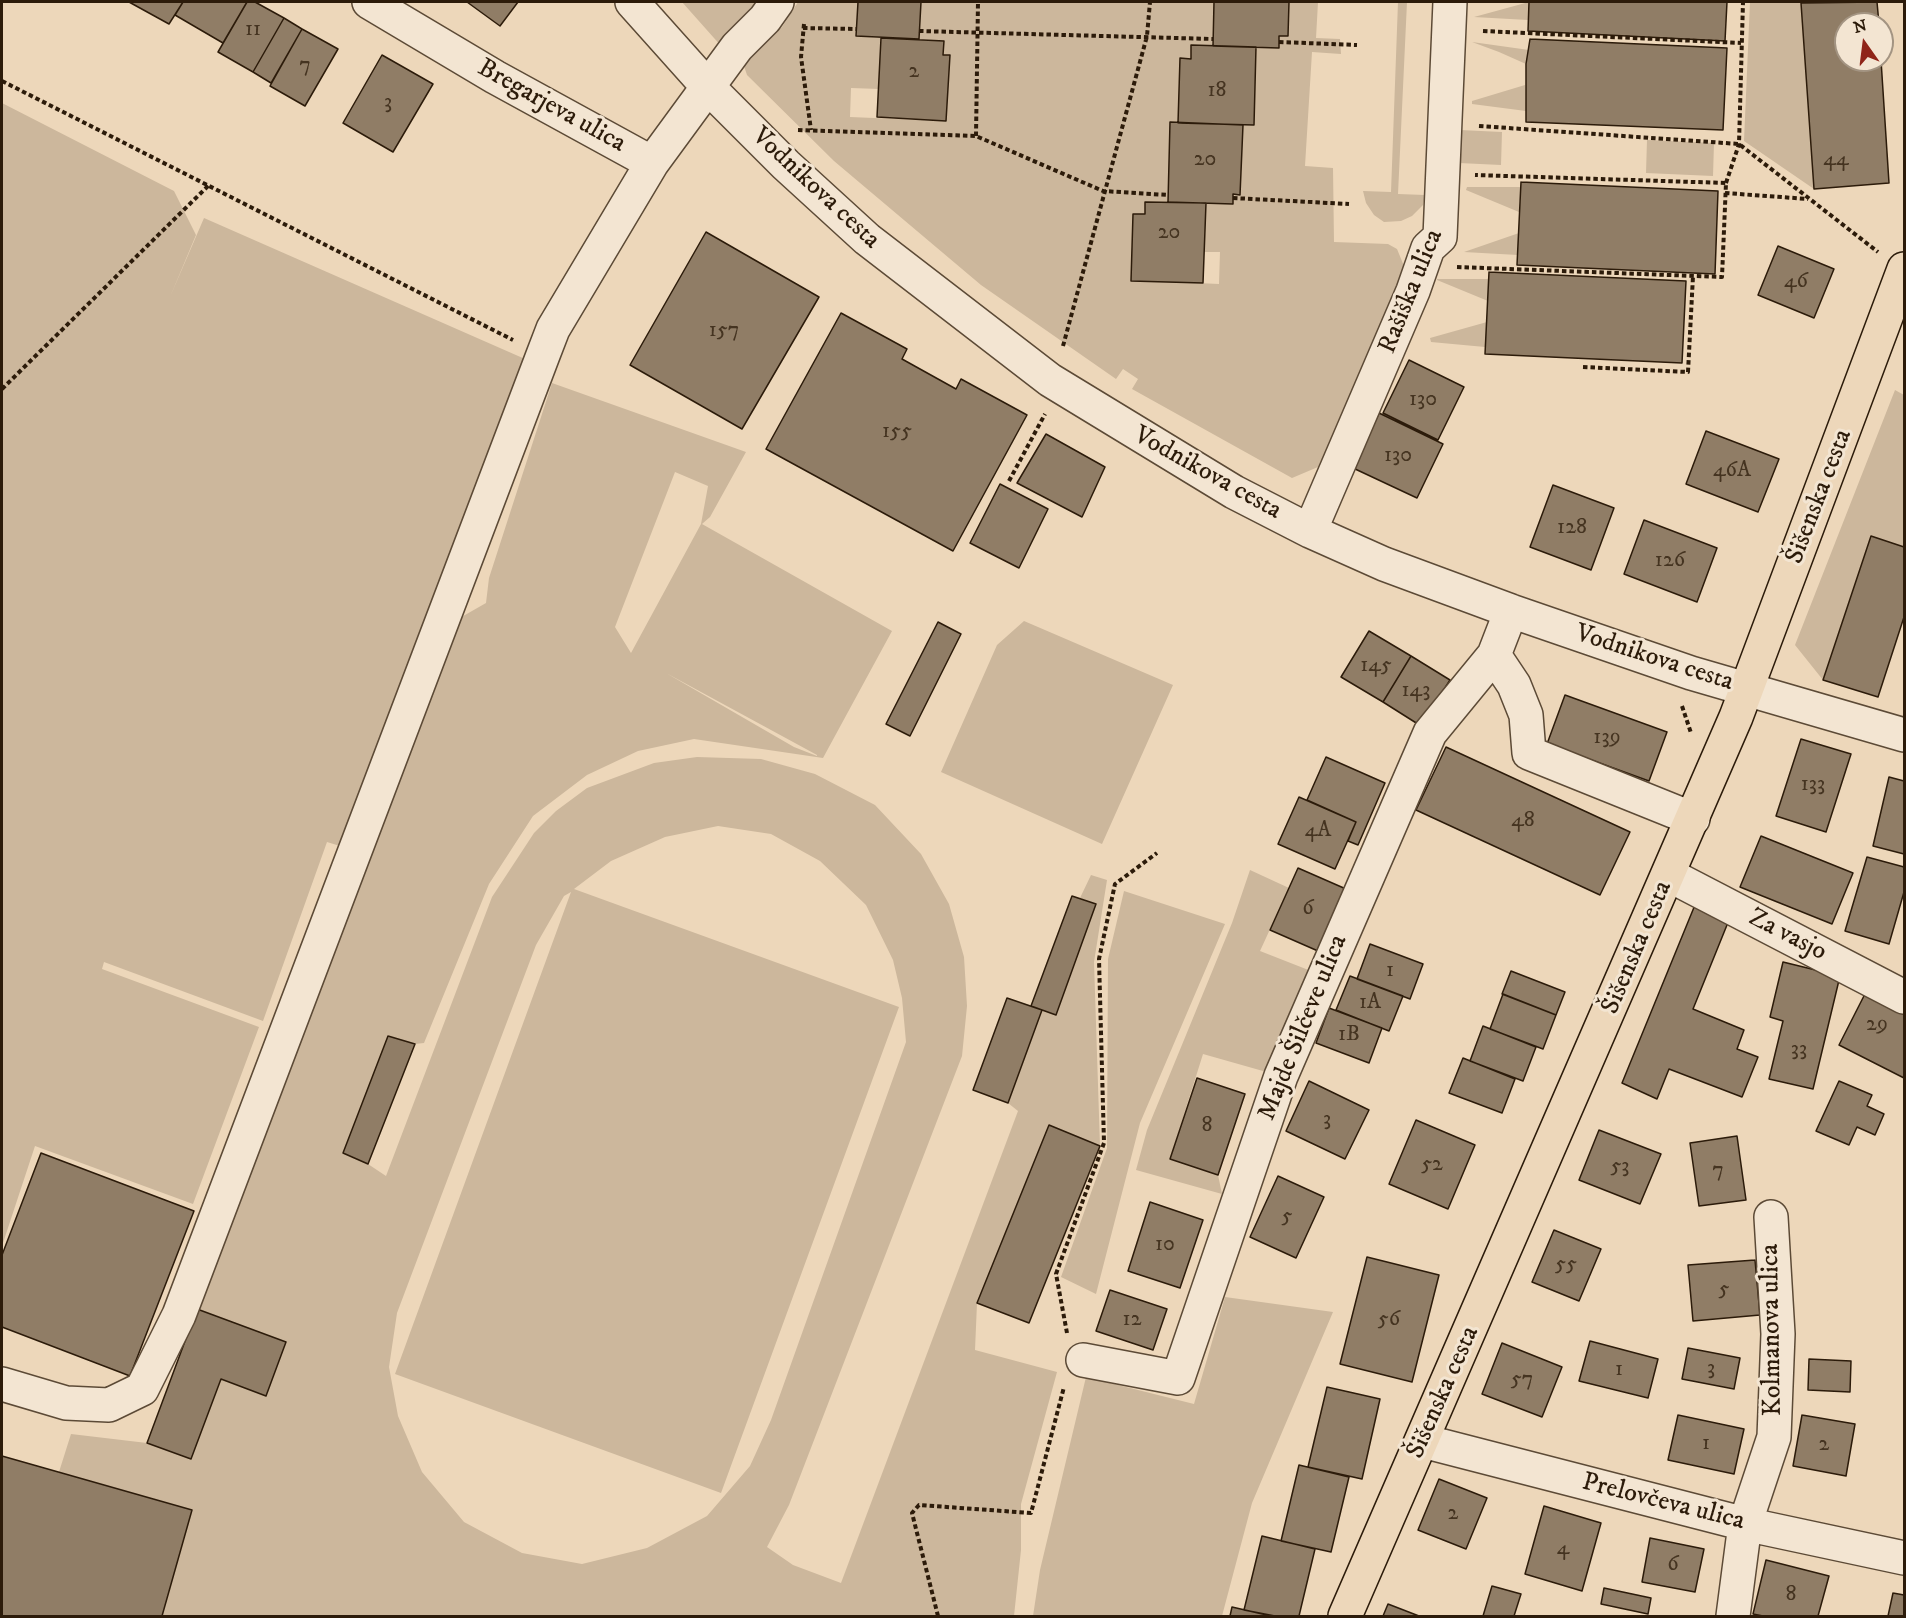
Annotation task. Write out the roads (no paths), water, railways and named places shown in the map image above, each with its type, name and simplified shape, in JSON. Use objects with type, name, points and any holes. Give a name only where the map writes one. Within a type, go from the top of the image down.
[{"type":"main road","name":"Šišenska cesta","points":[[1345,1617],[1669,875],[1748,688],[1894,262]]},
{"type":"street","name":"Bregarjeva ulica","points":[[369,2],[495,78],[652,164],[737,47],[765,19],[785,14]]},
{"type":"street","name":"Vodnikova cesta","points":[[632,2],[708,87],[786,165],[867,239],[1050,380],[1234,492],[1310,531],[1384,564],[1511,611],[1626,652],[1905,735]]},
{"type":"street","name":"Rašiška ulica","points":[[1310,531],[1424,265],[1428,248],[1440,237],[1445,174],[1449,15]]},
{"type":"street","points":[[2,1384],[66,1403],[109,1405],[142,1389],[179,1315],[543,355],[564,311],[652,164]]},
{"type":"street","name":"Majde Šilčeve ulica","points":[[1072,1359],[1178,1377],[1281,1076],[1393,818],[1430,733],[1494,656],[1511,611]]},
{"type":"street","points":[[1494,656],[1514,685],[1526,715],[1529,753],[1693,819]]},
{"type":"street","name":"Za vasjo","points":[[1669,875],[1905,997]]},
{"type":"street","name":"Kolmanova ulica","points":[[1733,1617],[1745,1524],[1774,1437],[1778,1335],[1770,1217]]},
{"type":"street","name":"Prelovčeva ulica","points":[[1423,1441],[1745,1524],[1905,1558]]}]
